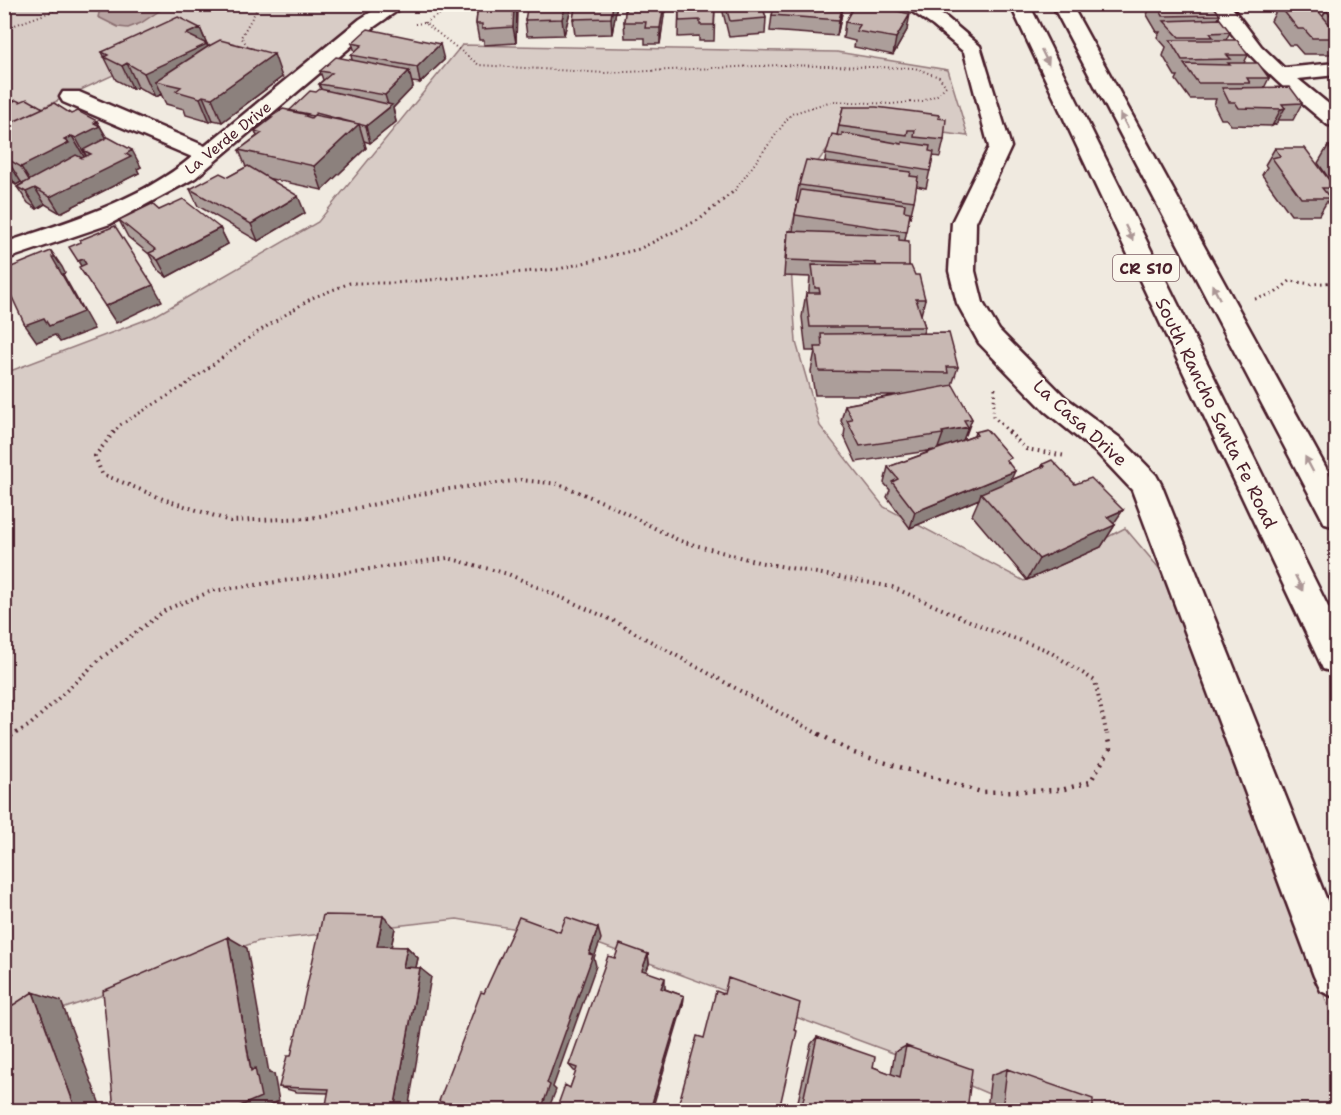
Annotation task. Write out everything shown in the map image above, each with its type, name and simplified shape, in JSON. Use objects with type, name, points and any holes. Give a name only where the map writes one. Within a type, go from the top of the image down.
[{"type":"street","name":"La Verde Drive","points":[[4,252],[100,219],[187,172],[367,23],[398,4]]},
{"type":"street","name":"La Casa Drive","points":[[910,4],[940,22],[973,50],[1000,147],[964,222],[962,271],[970,303],[989,336],[1055,404],[1109,446],[1145,484],[1336,976]]},
{"type":"street","name":"South Rancho Santa Fe Road","points":[[1019,4],[1336,658]]},
{"type":"street","name":"CR S10","points":[[1061,4],[1336,515]]},
{"type":"street","points":[[1223,9],[1254,50],[1279,75],[1336,120]]},
{"type":"street","points":[[1279,75],[1336,69]]},
{"type":"street","points":[[71,98],[208,156]]},
{"type":"path","points":[[4,28],[72,4]]},
{"type":"path","points":[[258,51],[247,48],[241,37],[260,4]]},
{"type":"path","points":[[367,23],[398,25],[425,23],[443,12],[447,4]]},
{"type":"path","points":[[4,740],[30,725],[100,659],[167,609],[212,591],[448,558],[508,574],[612,620],[722,683],[854,753],[981,792],[1061,790],[1090,782],[1110,749],[1095,681],[1047,650],[990,630],[892,587],[759,561],[680,541],[610,505],[559,484],[521,480],[441,490],[311,518],[230,521],[163,499],[102,474],[95,456],[120,425],[184,386],[253,335],[312,298],[350,283],[405,282],[560,269],[639,249],[700,219],[730,197],[791,114],[832,101],[891,104],[923,101],[937,95],[946,86],[939,77],[915,68],[781,65],[604,73],[479,65],[425,23]]},
{"type":"path","points":[[1252,300],[1274,294],[1290,281],[1311,284],[1336,282]]},
{"type":"shaded area","points":[[5,5],[376,5],[339,42],[287,79],[224,64],[178,45],[5,125]]},
{"type":"shaded area","points":[[111,5],[168,5],[141,23],[128,28],[118,27],[98,17],[100,9]]},
{"type":"shaded area","points":[[462,45],[837,52],[948,70],[968,136],[847,121],[804,181],[789,237],[796,342],[820,426],[884,507],[1024,581],[1125,528],[1169,580],[1269,838],[1336,1029],[1336,1110],[1026,1110],[901,1056],[590,941],[457,919],[259,941],[25,1022],[5,1038],[5,373],[153,317],[318,222]]},
{"type":"building","points":[[478,4],[514,4],[513,27],[482,29],[482,24],[476,24]]},
{"type":"building","points":[[528,4],[566,4],[562,19],[525,20]]},
{"type":"building","points":[[576,4],[613,4],[611,18],[573,19]]},
{"type":"building","points":[[626,4],[664,4],[660,28],[645,28],[646,22],[624,22]]},
{"type":"building","points":[[679,4],[715,4],[714,25],[700,25],[700,20],[679,21]]},
{"type":"building","points":[[725,4],[762,4],[766,18],[730,21]]},
{"type":"building","points":[[775,4],[843,4],[839,20],[772,15]]},
{"type":"building","points":[[855,4],[887,4],[885,8],[910,14],[896,38],[856,31],[860,25],[845,22]]},
{"type":"building","points":[[1157,4],[1212,4],[1220,15],[1163,16]]},
{"type":"building","points":[[1279,5],[1315,7],[1336,32],[1336,38],[1312,38],[1304,29],[1298,29]]},
{"type":"building","points":[[1326,10],[1336,10],[1336,22]]},
{"type":"building","points":[[178,17],[200,28],[186,34],[207,44],[144,73],[127,63],[122,66],[104,57],[108,55],[102,52]]},
{"type":"building","points":[[1220,19],[1230,32],[1210,33],[1213,37],[1179,37],[1164,21]]},
{"type":"building","points":[[368,29],[440,44],[417,67],[351,55],[362,45],[352,43]]},
{"type":"building","points":[[220,40],[274,54],[212,98],[203,96],[200,98],[176,91],[181,87],[155,81],[209,46]]},
{"type":"building","points":[[1170,40],[1237,40],[1248,55],[1227,55],[1231,59],[1182,60]]},
{"type":"building","points":[[336,57],[409,71],[385,95],[319,84],[332,73],[320,71]]},
{"type":"building","points":[[1228,63],[1258,63],[1269,78],[1247,78],[1250,83],[1198,83],[1184,64],[1230,65]]},
{"type":"building","points":[[1290,87],[1302,103],[1282,104],[1285,108],[1281,109],[1239,108],[1235,102],[1229,102],[1222,88]]},
{"type":"building","points":[[320,89],[392,105],[366,126],[316,113],[313,116],[289,111],[310,91],[316,92]]},
{"type":"building","points":[[27,99],[43,108],[4,126],[4,105],[16,100],[20,102]]},
{"type":"building","points":[[54,103],[71,114],[78,111],[97,121],[94,123],[100,126],[76,138],[72,136],[64,140],[69,143],[21,167],[4,159],[4,126]]},
{"type":"building","points":[[843,107],[876,107],[939,115],[938,118],[946,119],[944,140],[914,137],[915,130],[908,130],[907,135],[839,126]]},
{"type":"building","points":[[283,109],[308,114],[305,116],[311,118],[314,115],[359,124],[314,166],[239,150],[262,133],[255,131]]},
{"type":"building","points":[[842,133],[902,144],[902,142],[930,146],[929,151],[934,152],[930,171],[826,154],[832,134],[842,136]]},
{"type":"building","points":[[108,137],[132,150],[126,154],[131,157],[50,197],[35,188],[26,192],[17,187],[76,155],[82,158],[91,154],[83,150]]},
{"type":"building","points":[[1328,146],[1336,146],[1336,158]]},
{"type":"building","points":[[1275,148],[1305,148],[1335,188],[1322,188],[1330,198],[1301,198],[1272,158],[1280,156]]},
{"type":"building","points":[[806,160],[911,172],[910,176],[918,177],[914,201],[799,185]]},
{"type":"building","points":[[248,166],[298,196],[251,224],[190,189],[220,173],[228,177]]},
{"type":"building","points":[[801,190],[905,204],[904,211],[910,212],[907,232],[795,215]]},
{"type":"building","points":[[183,199],[220,228],[158,260],[149,253],[156,250],[119,220],[152,204],[159,210]]},
{"type":"building","points":[[115,226],[153,285],[105,306],[79,267],[86,264],[83,259],[78,261],[69,247]]},
{"type":"building","points":[[788,231],[899,235],[899,240],[909,241],[909,266],[786,260]]},
{"type":"building","points":[[51,251],[55,257],[52,257],[83,312],[49,326],[44,318],[25,325],[4,280],[4,270]]},
{"type":"building","points":[[812,265],[911,266],[915,275],[919,275],[925,299],[916,299],[925,327],[810,327],[806,293],[820,293],[819,288],[815,288]]},
{"type":"building","points":[[949,333],[958,367],[947,367],[948,373],[819,371],[815,347],[822,347],[821,334]]},
{"type":"building","points":[[953,385],[972,419],[964,420],[968,427],[942,432],[943,434],[860,446],[847,420],[852,419],[845,405]]},
{"type":"building","points":[[986,429],[1011,458],[1006,460],[1015,471],[915,512],[892,482],[898,479],[888,467],[977,435],[975,432]]},
{"type":"building","points":[[1052,460],[1075,484],[1091,478],[1123,510],[1107,517],[1115,525],[1039,559],[981,493],[1045,466],[1043,464]]},
{"type":"building","points":[[323,915],[383,916],[377,946],[407,947],[403,967],[420,968],[394,1110],[325,1110],[329,1089],[279,1087],[287,1056],[291,1056]]},
{"type":"building","points":[[519,917],[560,932],[566,917],[598,928],[589,954],[593,955],[547,1083],[550,1085],[541,1110],[451,1110],[453,1106],[439,1101],[481,992],[484,993]]},
{"type":"building","points":[[228,937],[251,1071],[255,1068],[261,1097],[231,1110],[114,1110],[103,991]]},
{"type":"building","points":[[620,944],[648,954],[642,970],[665,978],[661,988],[684,996],[650,1110],[556,1110],[565,1085],[570,1088],[577,1068],[569,1065],[608,956],[615,958]]},
{"type":"building","points":[[728,978],[800,1003],[794,1030],[797,1031],[779,1110],[677,1110],[697,1036],[704,1038],[716,991],[724,994]]},
{"type":"building","points":[[33,992],[76,1110],[4,1110],[4,1011]]},
{"type":"building","points":[[817,1037],[875,1057],[873,1067],[900,1077],[906,1046],[972,1069],[968,1103],[978,1107],[977,1110],[801,1110]]},
{"type":"building","points":[[1007,1069],[1093,1099],[1093,1110],[1002,1110]]}]
